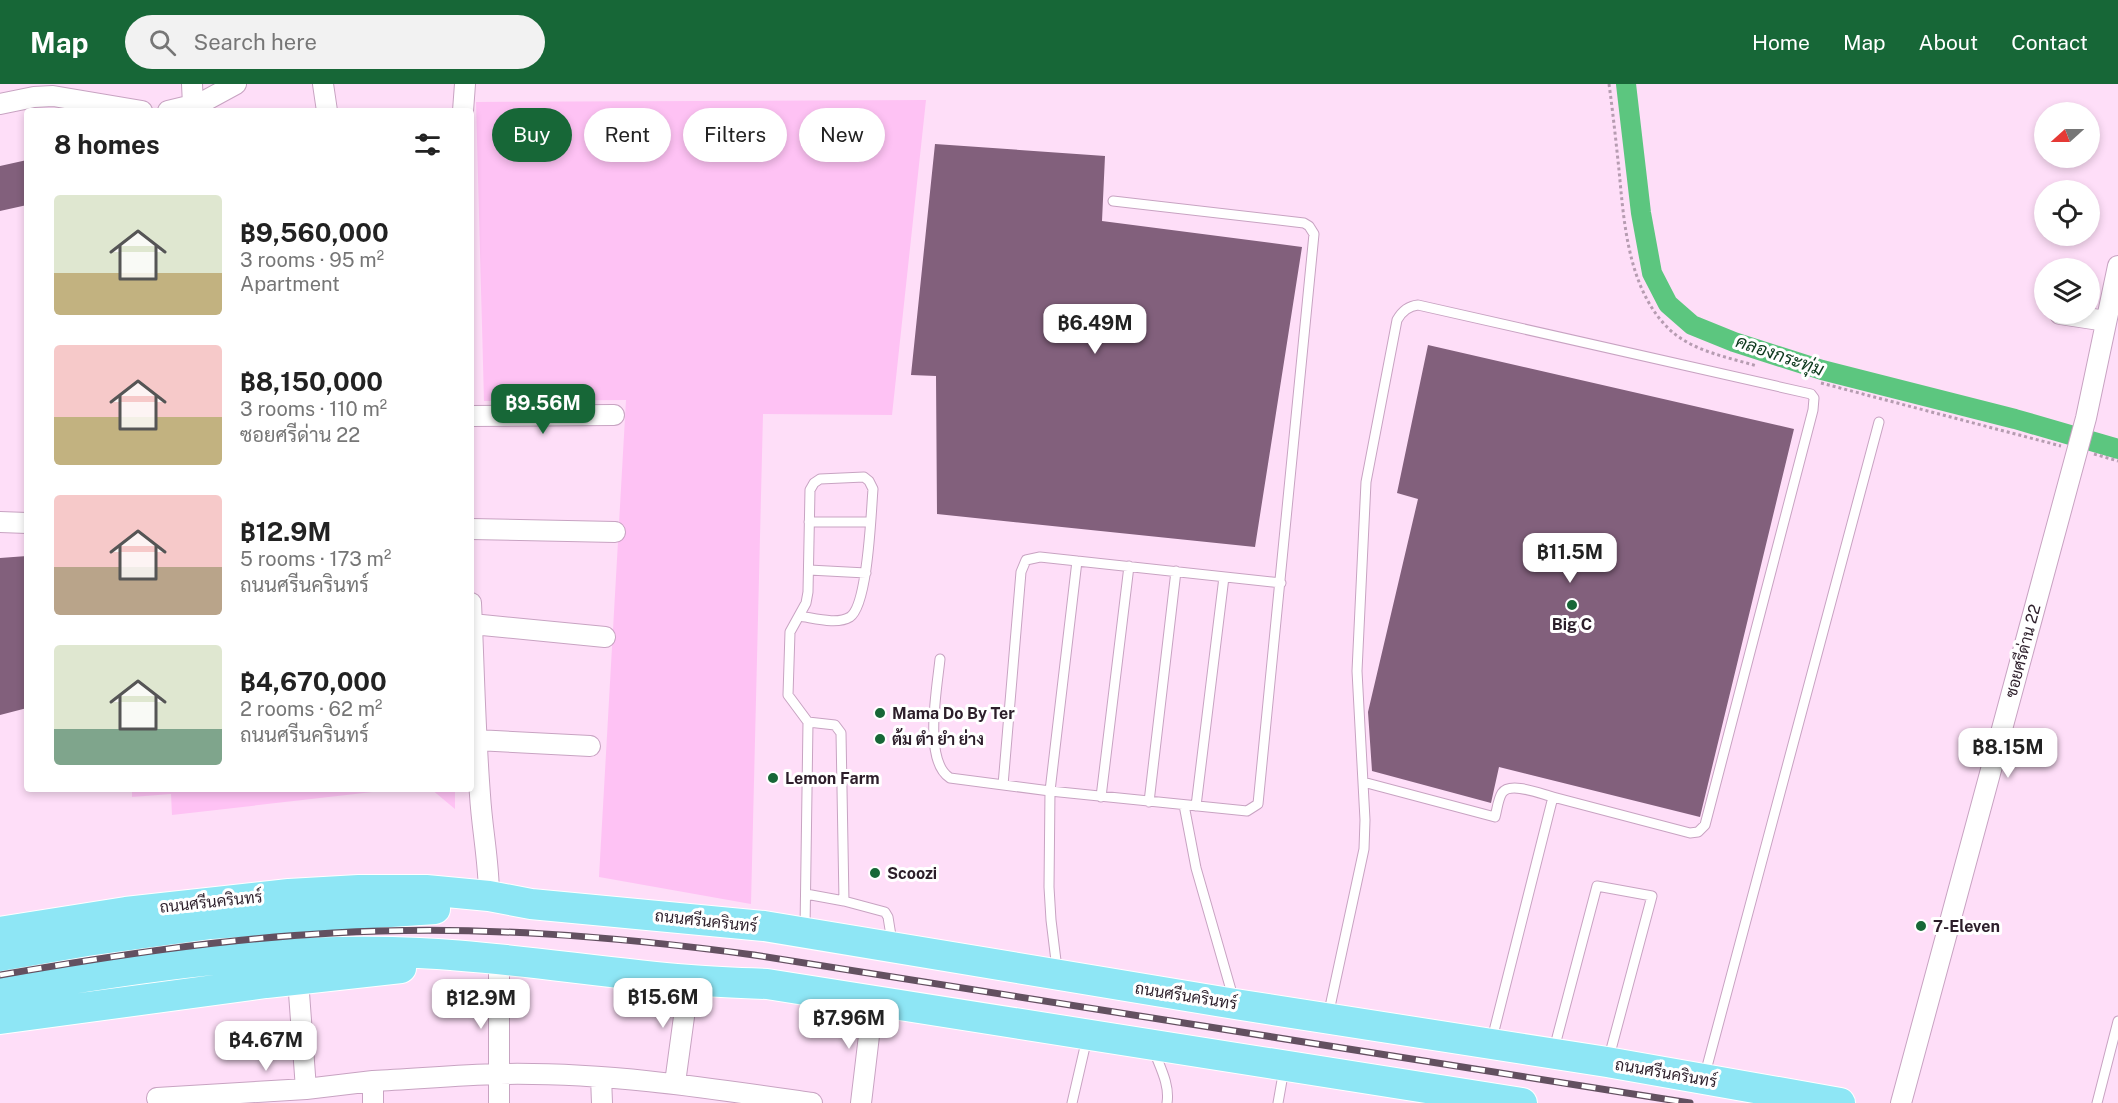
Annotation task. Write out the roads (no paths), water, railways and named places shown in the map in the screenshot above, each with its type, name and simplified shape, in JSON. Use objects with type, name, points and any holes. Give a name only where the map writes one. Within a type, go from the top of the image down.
[{"type":"main road","name":"ถนนศรีนครินทร์","points":[[0,932],[126,912],[289,894],[359,890],[426,890],[489,896],[531,904],[764,926],[1235,1004],[1607,1062],[1840,1103]]},
{"type":"main road","name":"ถนนศรีนครินทร์","points":[[0,956],[211,924],[531,904]]},
{"type":"main road","points":[[0,991],[92,975],[226,958],[303,953],[418,952],[499,958],[689,980],[767,984],[1514,1102]]},
{"type":"main road","points":[[0,1019],[298,979],[499,958]]},
{"type":"street","points":[[192,84],[194,105]]},
{"type":"street","points":[[181,108],[208,99],[236,84]]},
{"type":"street","points":[[323,84],[327,108]]},
{"type":"street","points":[[463,108],[465,84]]},
{"type":"street","points":[[0,104],[34,97],[53,96],[124,108]]},
{"type":"street","name":"ซอยศรีด่าน 22","points":[[1901,1103],[2086,418],[2118,267]]},
{"type":"street","points":[[2100,320],[2106,321]]},
{"type":"street","points":[[474,417],[614,415]]},
{"type":"street","points":[[0,522],[24,523]]},
{"type":"street","points":[[474,529],[615,532]]},
{"type":"street","points":[[474,624],[605,637]]},
{"type":"street","points":[[474,682],[476,740],[489,896]]},
{"type":"street","points":[[476,740],[590,746]]},
{"type":"street","points":[[499,958],[500,1103]]},
{"type":"street","points":[[298,979],[306,1089]]},
{"type":"street","points":[[675,1083],[689,980]]},
{"type":"street","points":[[861,1103],[873,1002]]},
{"type":"street","points":[[0,1019],[0,1034]]},
{"type":"street","points":[[157,1098],[241,1098],[373,1081],[501,1074],[602,1077],[675,1083],[743,1098],[812,1103]]},
{"type":"street","points":[[602,1077],[602,1103]]},
{"type":"street","points":[[373,1081],[373,1103]]},
{"type":"lane","points":[[940,659],[934,737],[936,757],[940,768],[946,776],[952,779],[1101,797],[1247,811],[1258,804],[1314,240],[1312,230],[1304,223],[1113,201]]},
{"type":"lane","points":[[1328,1018],[1364,849],[1357,671],[1366,482],[1397,320],[1404,310],[1418,305],[1807,393],[1814,398],[1813,410],[1702,830],[1690,833],[1516,787],[1509,788],[1500,795],[1495,817],[1363,782]]},
{"type":"lane","points":[[1704,1079],[1879,422]]},
{"type":"lane","points":[[799,616],[840,621],[849,618],[857,609],[866,573],[873,489],[864,477],[820,479],[810,490],[808,592],[790,632],[788,695],[808,722],[805,934]]},
{"type":"lane","points":[[810,522],[870,522]]},
{"type":"lane","points":[[1003,785],[1023,564],[1026,560],[1034,557],[1281,583]]},
{"type":"lane","points":[[1057,974],[1050,906],[1050,791],[1077,561]]},
{"type":"lane","points":[[1101,797],[1129,566]]},
{"type":"lane","points":[[808,570],[866,573]]},
{"type":"lane","points":[[1149,802],[1176,572]]},
{"type":"lane","points":[[1196,806],[1224,577]]},
{"type":"lane","points":[[808,722],[835,725],[841,733],[844,901]]},
{"type":"lane","points":[[1491,1044],[1553,797]]},
{"type":"lane","points":[[1184,805],[1196,868],[1235,1004]]},
{"type":"lane","points":[[1552,1054],[1597,886],[1652,896],[1607,1062]]},
{"type":"lane","points":[[806,894],[885,912],[888,916],[893,948]]},
{"type":"lane","points":[[2097,1103],[2118,1022]]},
{"type":"lane","points":[[1072,1103],[1088,1036]]},
{"type":"lane","points":[[1152,1046],[1166,1084],[1167,1103]]},
{"type":"lane","points":[[1278,1103],[1284,1067]]},
{"type":"waterway","name":"คลองกระทุ่ม","points":[[1626,84],[1641,213],[1652,273],[1668,304],[1692,325],[1734,342],[1822,370],[2015,419],[2118,449]]},
{"type":"railway","points":[[0,975],[83,961],[249,939],[333,933],[439,930],[544,934],[649,942],[754,955],[1690,1103]]},
{"type":"place","name":"Big C","points":[[1572,605]]},
{"type":"place","name":"Mama Do By Ter","points":[[880,713]]},
{"type":"place","name":"ต้ม ตำ ยำ ย่าง","points":[[880,739]]},
{"type":"place","name":"Lemon Farm","points":[[773,778]]},
{"type":"place","name":"Scoozi","points":[[875,873]]},
{"type":"place","name":"7-Eleven","points":[[1921,926]]}]
